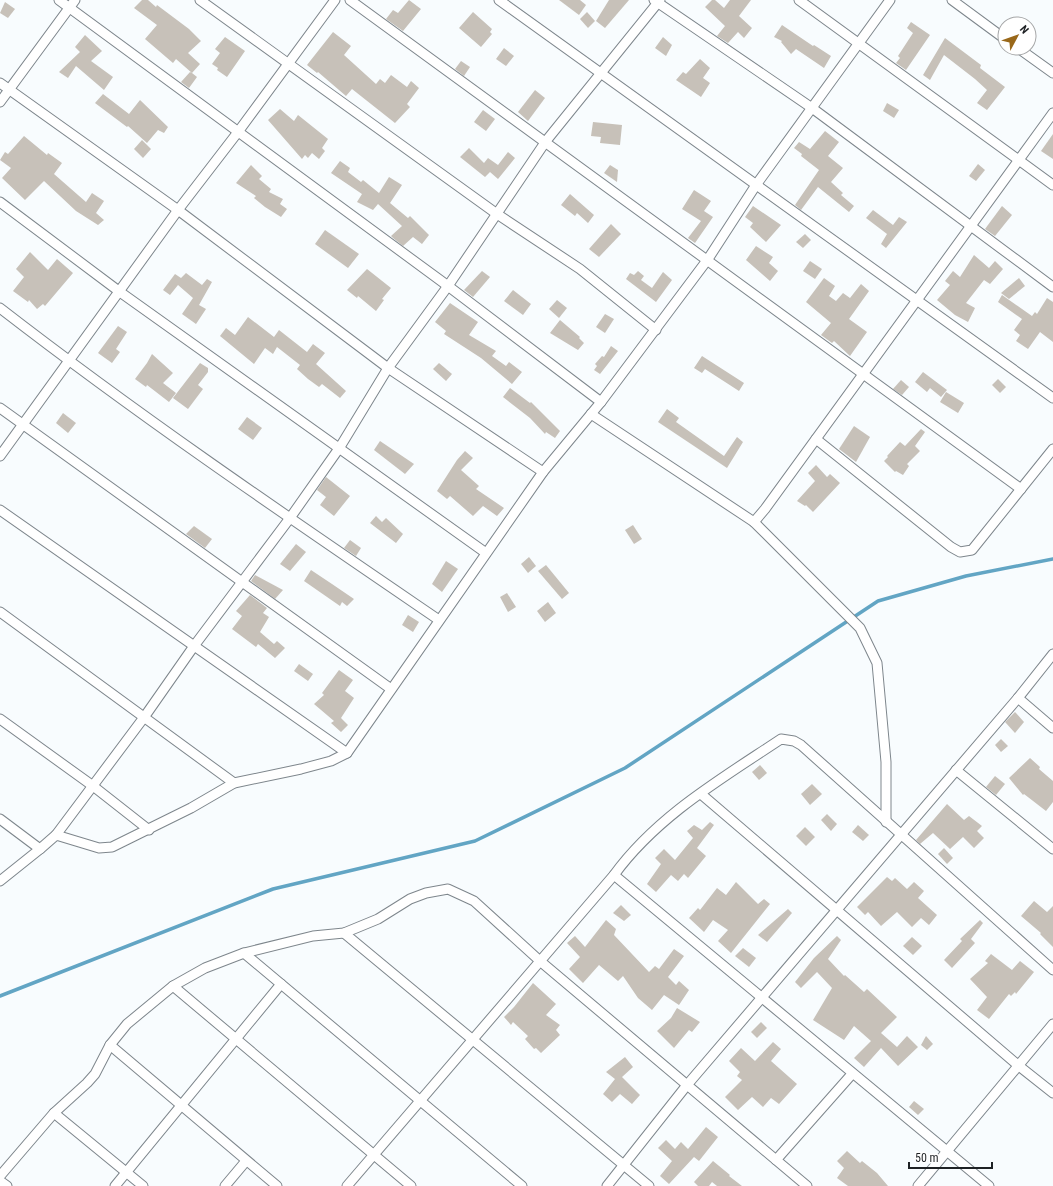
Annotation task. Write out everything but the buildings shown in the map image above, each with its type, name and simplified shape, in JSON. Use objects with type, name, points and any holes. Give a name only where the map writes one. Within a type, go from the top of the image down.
[{"type":"street","points":[[60,0],[72,4],[238,132],[448,286],[601,402]]},
{"type":"street","points":[[200,0],[289,62],[497,214],[580,269],[656,330]]},
{"type":"street","points":[[0,456],[178,210],[238,132],[335,0]]},
{"type":"street","points":[[350,0],[708,259],[1021,489]]},
{"type":"street","points":[[499,0],[1053,398]]},
{"type":"street","points":[[799,0],[1053,185]]},
{"type":"street","points":[[56,834],[99,848],[112,847],[191,808],[234,783],[301,769],[331,761],[347,753],[543,472],[601,402],[656,330],[708,259],[756,185],[858,42],[890,0]]},
{"type":"street","points":[[952,0],[997,33]]},
{"type":"street","points":[[0,881],[40,849],[56,834],[93,786],[241,582],[290,518],[340,447],[388,368],[448,286],[546,141],[657,1],[812,108],[1053,287]]},
{"type":"street","points":[[0,102],[72,4]]},
{"type":"street","points":[[1029,56],[1053,73]]},
{"type":"street","points":[[0,83],[178,210],[388,368],[543,472]]},
{"type":"street","points":[[754,522],[765,509],[1053,113]]},
{"type":"street","points":[[0,202],[120,292],[340,447],[486,553]]},
{"type":"street","points":[[0,308],[69,361],[290,518],[439,620]]},
{"type":"street","points":[[0,408],[391,689]]},
{"type":"street","points":[[591,414],[754,522],[860,628],[877,663],[886,762],[886,822]]},
{"type":"street","points":[[816,439],[951,547],[960,552],[972,550],[1053,449]]},
{"type":"street","points":[[0,510],[347,753]]},
{"type":"street","points":[[0,612],[145,716],[234,783]]},
{"type":"street","points":[[608,1186],[687,1085],[1018,698],[1053,654]]},
{"type":"street","points":[[1018,698],[1053,728]]},
{"type":"street","points":[[0,719],[93,786],[148,830]]},
{"type":"street","points":[[347,1186],[419,1100],[614,875],[631,852],[651,832],[702,794],[781,739],[794,741],[801,746],[900,836],[1053,970]]},
{"type":"street","points":[[956,770],[1053,848]]},
{"type":"street","points":[[702,794],[1019,1066],[1053,1093]]},
{"type":"street","points":[[0,819],[40,849]]},
{"type":"street","points":[[614,875],[852,1074],[989,1186]]},
{"type":"street","points":[[0,1176],[54,1113],[87,1084],[95,1074],[110,1045],[127,1024],[173,986],[205,968],[244,953],[313,936],[344,933],[378,919],[415,897],[426,893],[448,889],[474,901],[540,961],[807,1186]]},
{"type":"street","points":[[344,933],[649,1186]]},
{"type":"street","points":[[244,953],[522,1186]]},
{"type":"street","points":[[114,1186],[181,1107],[281,984]]},
{"type":"street","points":[[173,986],[411,1186]]},
{"type":"street","points":[[918,1186],[1053,1024]]},
{"type":"street","points":[[110,1045],[181,1107],[277,1186]]},
{"type":"street","points":[[776,1160],[852,1074]]},
{"type":"street","points":[[54,1113],[143,1186]]},
{"type":"street","points":[[225,1186],[246,1161]]},
{"type":"street","points":[[0,1180],[6,1186]]},
{"type":"waterway","points":[[0,996],[273,889],[475,841],[625,768],[878,601],[966,576],[1053,559]]}]
